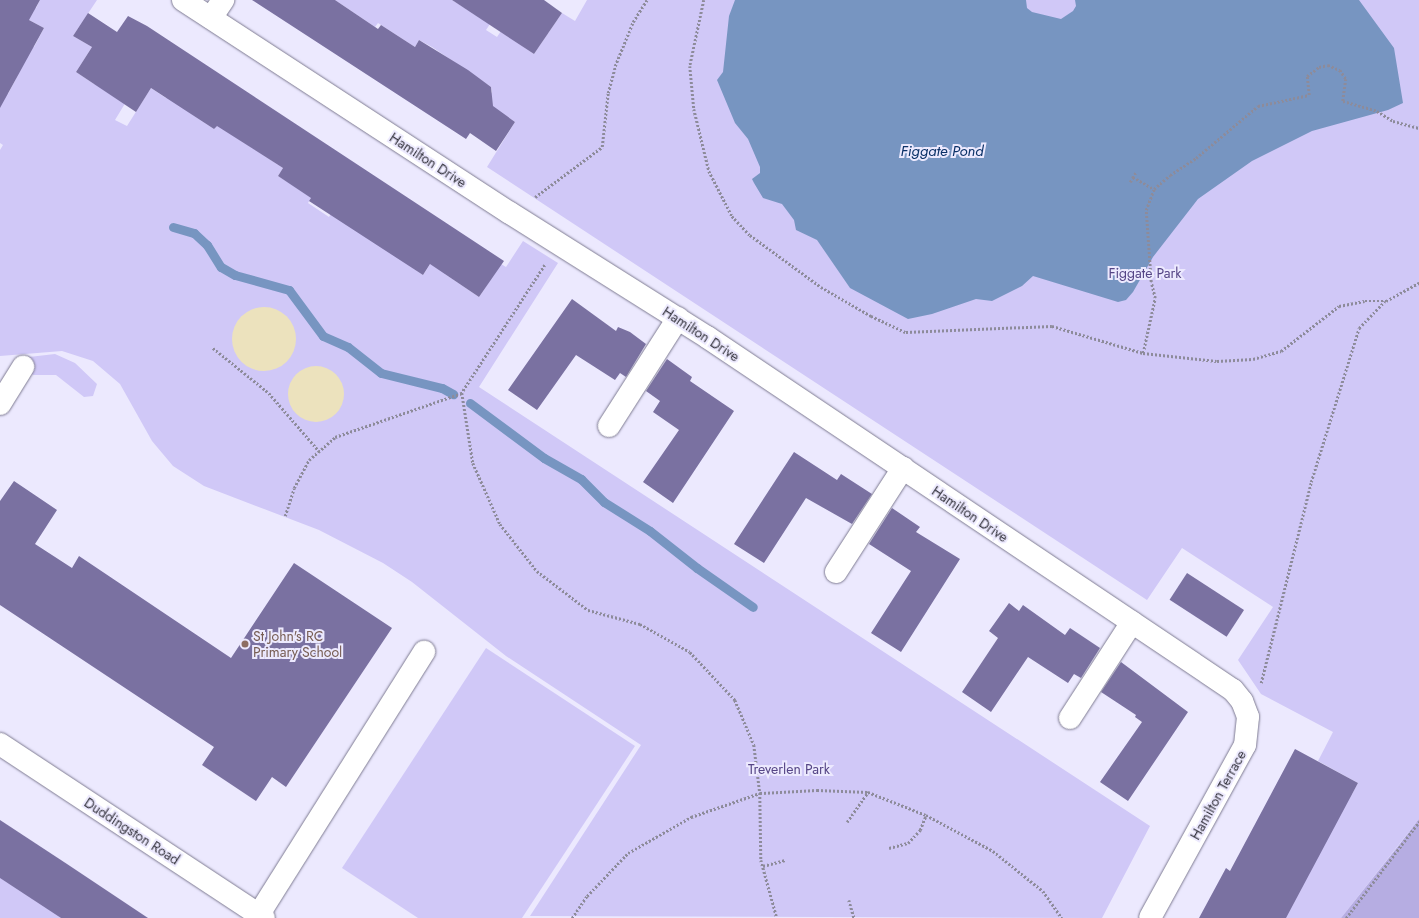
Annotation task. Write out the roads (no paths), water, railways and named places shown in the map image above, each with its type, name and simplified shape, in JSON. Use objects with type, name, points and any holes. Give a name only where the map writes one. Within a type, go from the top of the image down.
[{"type":"street","name":"Hamilton Drive","points":[[183,0],[510,213],[678,318],[1213,677]]},
{"type":"street","points":[[211,18],[223,0]]},
{"type":"street","points":[[609,426],[678,318]]},
{"type":"street","points":[[0,404],[23,367]]},
{"type":"street","points":[[836,572],[903,468]]},
{"type":"street","points":[[1070,718],[1132,622]]},
{"type":"street","points":[[261,916],[424,652]]},
{"type":"street","name":"Hamilton Terrace","points":[[1150,918],[1245,745],[1249,724],[1245,708],[1233,690],[1213,677]]},
{"type":"street","name":"Duddingston Road","points":[[0,744],[261,916]]},
{"type":"water","name":"Figgate Pond","points":[[735,0],[1026,0],[1027,8],[1032,12],[1061,19],[1073,11],[1076,6],[1075,0],[1359,0],[1394,48],[1403,103],[1388,110],[1312,131],[1252,161],[1198,199],[1153,257],[1133,292],[1126,300],[1118,302],[1033,276],[1022,286],[992,301],[976,299],[932,314],[908,319],[850,288],[817,240],[796,230],[794,220],[782,204],[763,198],[754,183],[752,179],[760,173],[760,167],[748,139],[735,123],[717,80],[723,72],[729,16]]},
{"type":"waterway","points":[[173,227],[194,233],[207,245],[221,267],[235,275],[289,290],[323,336],[348,347],[381,373],[442,388],[453,394]]},
{"type":"waterway","points":[[470,403],[544,458],[581,479],[604,502],[650,531],[697,568],[753,607]]},
{"type":"place","name":"St John's RC Primary School","points":[[245,644]]},
{"type":"park label","name":"Figgate Park","points":[[1145,273]]},
{"type":"park label","name":"Treverlen Park","points":[[789,769]]}]
